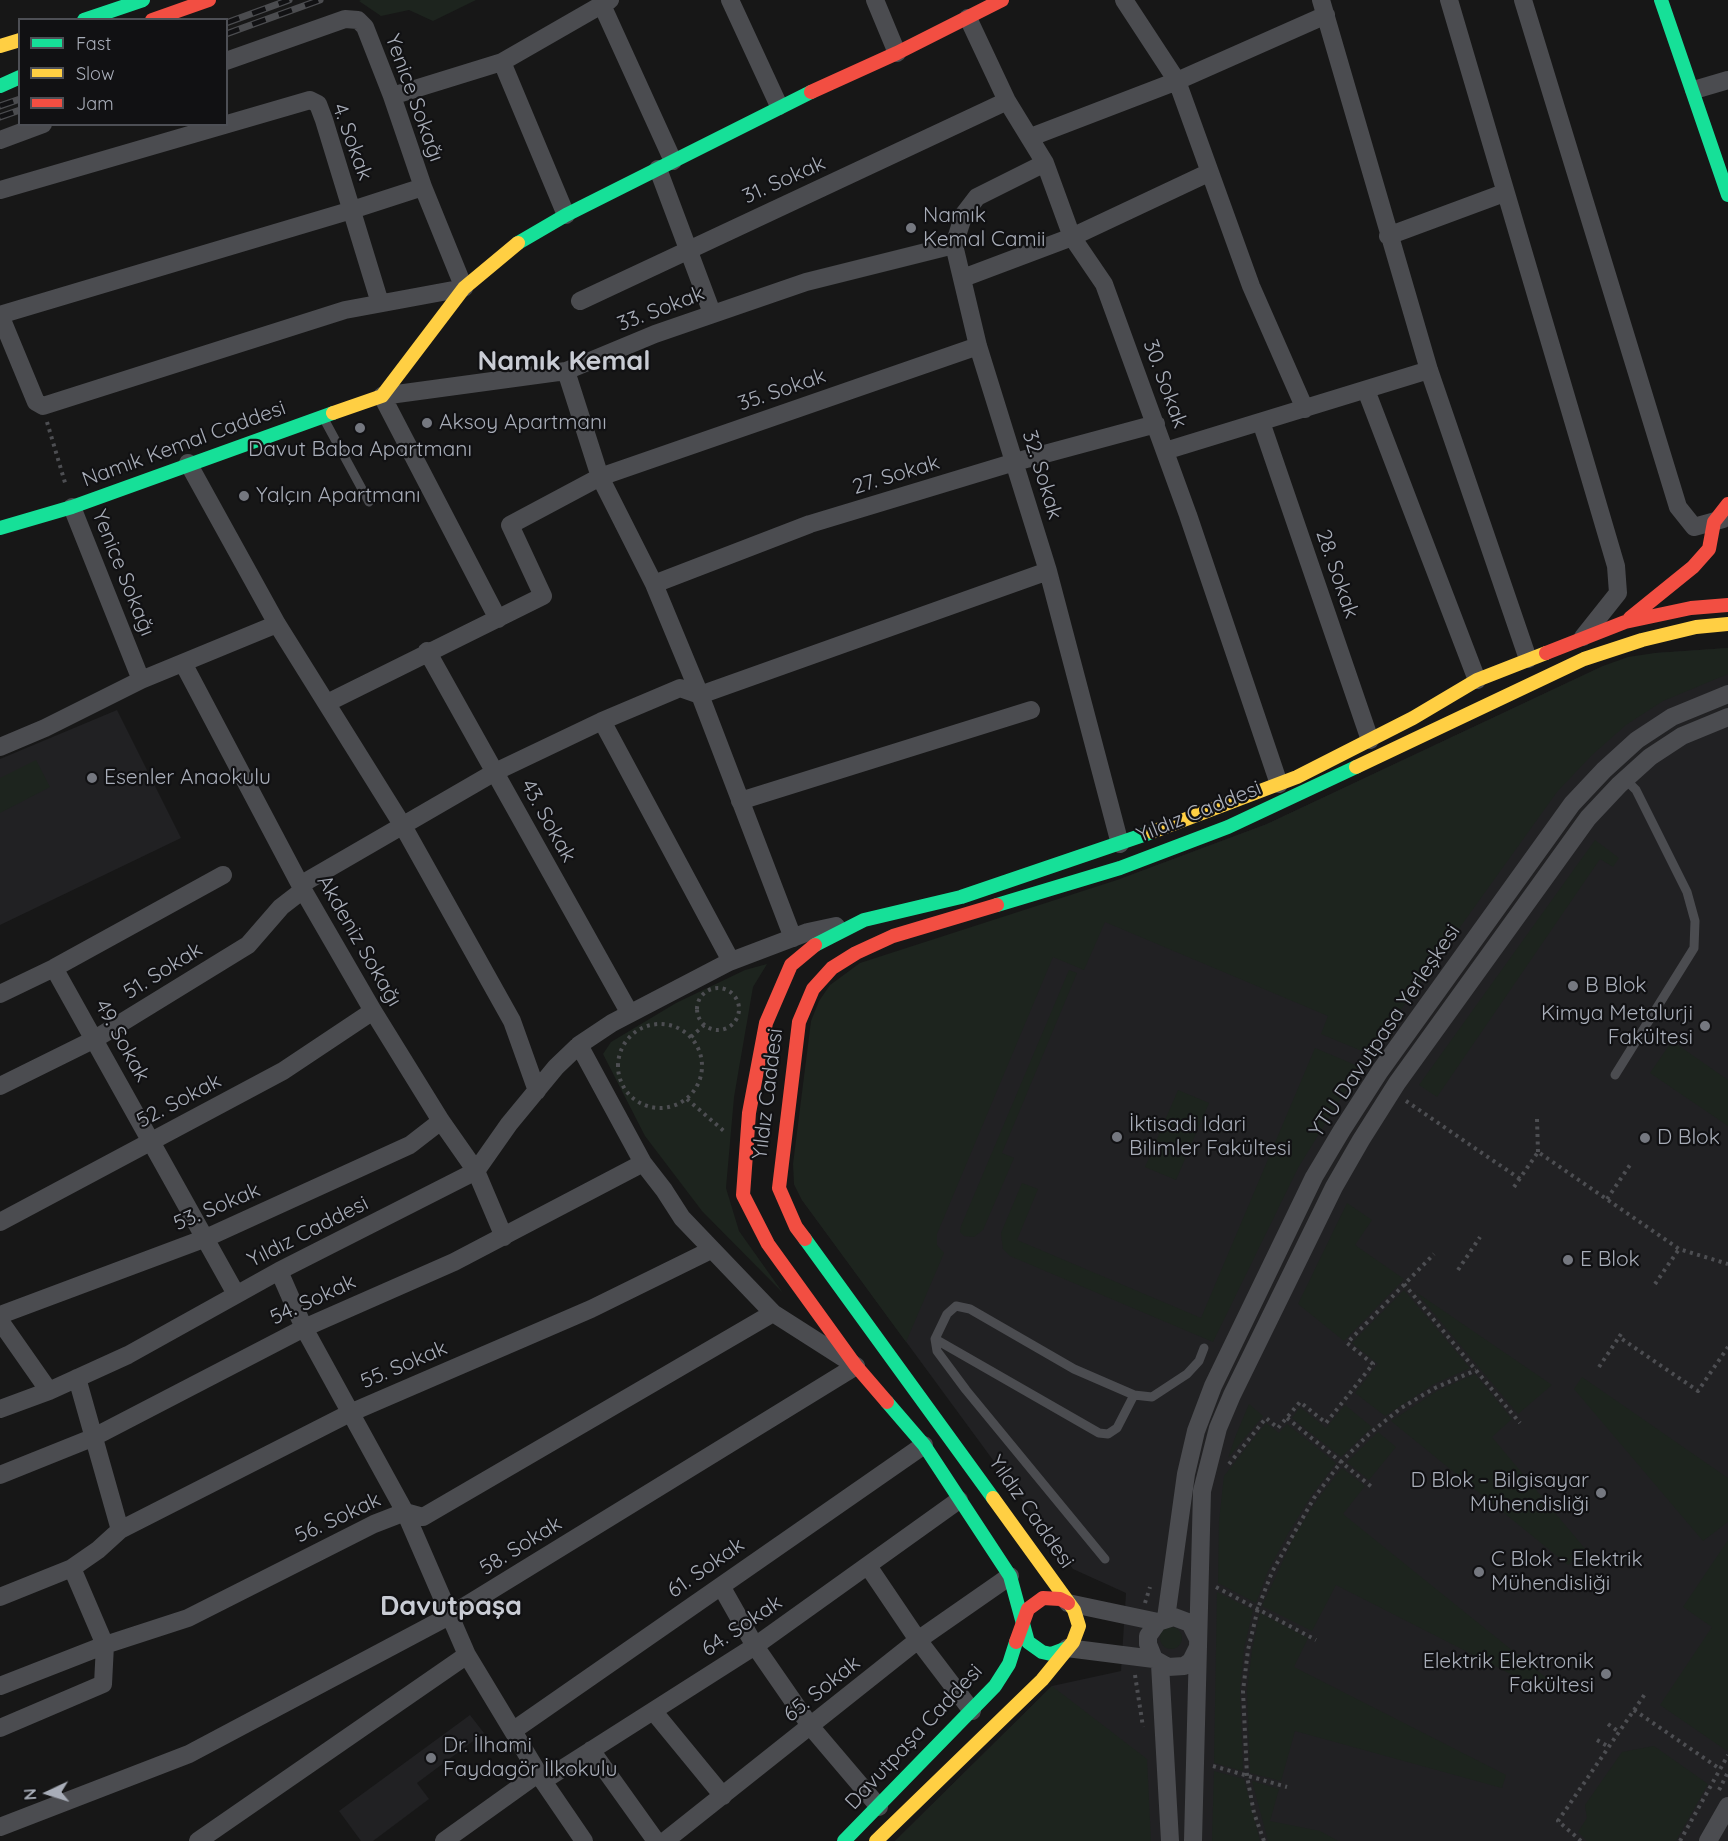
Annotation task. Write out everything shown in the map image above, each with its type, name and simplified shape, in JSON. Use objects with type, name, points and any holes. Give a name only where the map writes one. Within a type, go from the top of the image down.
[{"type":"main road","points":[[90,18],[143,0]]},
{"type":"main road","points":[[158,18],[209,0]]},
{"type":"main road","points":[[1661,0],[1694,90],[1728,195]]},
{"type":"main road","points":[[382,396],[397,373],[464,288],[508,248],[566,214],[779,106],[968,18],[995,1]]},
{"type":"main road","points":[[0,40],[18,38]]},
{"type":"main road","points":[[0,46],[18,39]]},
{"type":"main road","points":[[0,70],[18,64]]},
{"type":"main road","points":[[0,86],[18,78]]},
{"type":"main road","name":"Namık Kemal Caddesi","points":[[0,528],[72,507],[382,396]]},
{"type":"main road","points":[[1624,622],[1693,567],[1709,549],[1728,504]]},
{"type":"main road","name":"Yıldız Caddesi","points":[[864,920],[961,897],[1120,844],[1280,784],[1370,740],[1477,680],[1624,622],[1691,609],[1728,605]]},
{"type":"main road","name":"Yıldız Caddesi","points":[[876,1841],[1042,1680],[1073,1642],[1079,1626],[1074,1610],[796,1227],[779,1188],[799,1022],[813,989],[832,968],[856,953],[893,936],[1120,868],[1228,827],[1584,658],[1695,627],[1728,624]]},
{"type":"main road","points":[[864,920],[817,943],[791,965],[766,1023],[749,1113],[743,1195],[768,1244],[856,1366],[924,1445],[1010,1576],[1028,1642],[1034,1648],[1051,1654],[1067,1648]]},
{"type":"main road","points":[[1023,1625],[1028,1609],[1035,1602],[1052,1597],[1068,1603]]},
{"type":"main road","name":"Davutpaşa Caddesi","points":[[844,1841],[994,1686],[1009,1664],[1023,1625]]},
{"type":"street","points":[[730,0],[779,106]]},
{"type":"street","points":[[875,0],[897,53]]},
{"type":"street","points":[[1124,0],[1177,81],[1208,173],[1251,286],[1305,409]]},
{"type":"street","points":[[1449,0],[1504,193],[1616,566],[1618,593],[1581,639]]},
{"type":"street","points":[[1523,0],[1619,323],[1678,507],[1695,527],[1721,519]]},
{"type":"street","points":[[392,96],[502,62],[606,3],[665,165],[687,249],[712,313]]},
{"type":"street","points":[[1031,137],[1177,81],[1324,7],[1388,236],[1429,370],[1528,659]]},
{"type":"street","name":"30. Sokak","points":[[968,18],[1007,100],[1045,163],[1072,237],[1104,284],[1156,424],[1280,784]]},
{"type":"street","name":"Yenice Sokağı","points":[[228,60],[345,19],[358,20],[364,27],[392,96],[423,187],[464,288]]},
{"type":"street","points":[[502,62],[566,214]]},
{"type":"street","points":[[1694,90],[1728,80]]},
{"type":"street","name":"4. Sokak","points":[[228,124],[310,100],[318,104],[380,303]]},
{"type":"street","name":"31. Sokak","points":[[580,301],[1007,100]]},
{"type":"street","points":[[0,140],[38,126]]},
{"type":"street","name":"4. Sokak","points":[[0,190],[220,126]]},
{"type":"street","points":[[954,245],[964,214],[977,197],[1045,163]]},
{"type":"street","points":[[963,278],[1072,237],[1208,173]]},
{"type":"street","points":[[423,187],[0,315],[36,402],[43,406],[334,313],[464,288]]},
{"type":"street","points":[[1388,236],[1504,193]]},
{"type":"street","name":"32. Sokak","points":[[954,245],[978,346],[1048,571],[1120,844]]},
{"type":"street","name":"33. Sokak","points":[[382,396],[566,371],[712,313],[806,282],[954,245]]},
{"type":"street","name":"35. Sokak","points":[[498,619],[543,596],[510,525],[600,477],[978,346]]},
{"type":"street","points":[[1165,451],[1429,370]]},
{"type":"street","points":[[566,371],[600,477],[654,584],[700,696],[793,938]]},
{"type":"street","points":[[1366,390],[1477,680]]},
{"type":"street","points":[[327,703],[427,651],[498,619],[382,396]]},
{"type":"street","name":"28. Sokak","points":[[1261,422],[1370,740]]},
{"type":"street","name":"27. Sokak","points":[[654,584],[810,524],[1015,462],[1156,424]]},
{"type":"street","points":[[188,464],[278,624],[403,825],[512,1021],[537,1091]]},
{"type":"street","name":"Yenice Sokağı","points":[[72,507],[141,680]]},
{"type":"street","points":[[700,696],[1048,571]]},
{"type":"street","points":[[0,747],[45,728],[141,680],[278,624]]},
{"type":"street","name":"43. Sokak","points":[[427,651],[629,1012]]},
{"type":"street","name":"Akdeniz Sokağı","points":[[183,663],[302,887],[373,1011],[441,1121],[476,1171],[504,1237]]},
{"type":"street","name":"51. Sokak","points":[[0,1086],[95,1039],[248,945],[302,887],[495,772],[602,721],[680,688],[700,696]]},
{"type":"street","name":"YTU Davutpasa Yerleşkesi","points":[[1170,1841],[1157,1662],[1148,1644],[1148,1636],[1162,1620],[1186,1474],[1196,1431],[1213,1386],[1309,1187],[1380,1071],[1572,804],[1637,740],[1672,717],[1728,694]]},
{"type":"street","points":[[740,801],[1031,710]]},
{"type":"street","name":"YTU Davutpasa Yerleşkesi","points":[[1193,1841],[1200,1520],[1208,1460],[1232,1395],[1334,1187],[1397,1083],[1588,818],[1625,779],[1650,757],[1682,736],[1728,717]]},
{"type":"street","points":[[602,721],[731,962]]},
{"type":"street","points":[[0,994],[54,968],[223,875]]},
{"type":"street","name":"Yıldız Caddesi","points":[[0,1409],[49,1391],[128,1355],[279,1271],[476,1171],[509,1124],[579,1045],[629,1012],[731,962],[808,932],[864,920]]},
{"type":"street","name":"49. Sokak","points":[[54,968],[236,1294]]},
{"type":"street","name":"52. Sokak","points":[[0,1222],[283,1071],[373,1011]]},
{"type":"street","points":[[579,1045],[644,1163],[682,1218],[773,1312],[856,1366]]},
{"type":"street","name":"53. Sokak","points":[[0,1315],[206,1238],[410,1144],[441,1121]]},
{"type":"street","name":"54. Sokak","points":[[0,1475],[92,1438],[304,1328],[504,1237],[644,1163]]},
{"type":"street","name":"55. Sokak","points":[[0,1597],[72,1568],[98,1550],[120,1530],[350,1413],[591,1309],[711,1250]]},
{"type":"street","points":[[279,1271],[304,1328],[405,1512],[467,1655],[541,1777],[584,1841]]},
{"type":"street","name":"56. Sokak","points":[[0,1686],[105,1645],[188,1618],[278,1571],[405,1512],[423,1517],[773,1312]]},
{"type":"street","points":[[0,1321],[49,1391]]},
{"type":"street","name":"58. Sokak","points":[[0,1827],[189,1754],[449,1616],[856,1366]]},
{"type":"street","points":[[76,1378],[120,1530]]},
{"type":"street","name":"61. Sokak","points":[[514,1730],[924,1445]]},
{"type":"street","name":"64. Sokak","points":[[444,1841],[541,1777],[654,1712],[755,1646],[959,1500]]},
{"type":"street","points":[[868,1566],[918,1640],[972,1711]]},
{"type":"street","points":[[0,1728],[103,1684],[105,1645],[72,1568]]},
{"type":"street","name":"65. Sokak","points":[[665,1841],[918,1640],[1010,1576]]},
{"type":"street","points":[[721,1586],[755,1646],[811,1727],[879,1807]]},
{"type":"street","points":[[1067,1648],[1157,1662],[1168,1667],[1184,1666],[1196,1654],[1198,1643],[1190,1623],[1183,1619],[1162,1620],[1068,1603]]},
{"type":"street","points":[[198,1841],[467,1655]]},
{"type":"street","points":[[654,1712],[723,1796]]},
{"type":"street","points":[[591,1750],[656,1841]]},
{"type":"street","points":[[1708,1841],[1728,1806]]},
{"type":"lane","points":[[323,417],[369,501]]},
{"type":"lane","points":[[1615,1075],[1694,948],[1695,921],[1687,892],[1636,790],[1625,779]]},
{"type":"lane","points":[[1105,1559],[966,1390],[937,1351],[935,1339],[947,1314],[956,1306],[970,1309],[1074,1369],[1134,1395],[1152,1396],[1187,1374],[1199,1361],[1204,1348]]},
{"type":"lane","points":[[935,1339],[1099,1433],[1108,1434],[1117,1428],[1134,1395]]},
{"type":"path","name":"Yenice Sokağı","points":[[43,406],[72,507]]},
{"type":"path","points":[[722,988],[734,995],[739,1008],[735,1022],[730,1027],[716,1030],[704,1025],[699,1019],[697,1006],[703,994],[709,990],[722,988]]},
{"type":"path","points":[[652,1024],[666,1024],[680,1029],[691,1037],[699,1049],[702,1062],[701,1076],[696,1089],[687,1099],[675,1106],[648,1107],[636,1101],[619,1079],[617,1065],[620,1051],[627,1038],[638,1029],[652,1024]]},
{"type":"path","points":[[691,1037],[704,1025]]},
{"type":"path","points":[[687,1099],[727,1134],[747,1136]]},
{"type":"path","points":[[1398,1109],[1404,1099],[1520,1179]]},
{"type":"path","points":[[1514,1187],[1538,1152],[1537,1119]]},
{"type":"path","points":[[1538,1152],[1679,1249],[1728,1264]]},
{"type":"path","points":[[1607,1199],[1630,1165]]},
{"type":"path","points":[[1458,1270],[1480,1237]]},
{"type":"path","points":[[1655,1284],[1679,1249]]},
{"type":"path","points":[[1227,1466],[1266,1418],[1278,1428],[1300,1402],[1326,1423],[1373,1364],[1347,1343],[1434,1254]]},
{"type":"path","points":[[1404,1284],[1520,1423]]},
{"type":"path","points":[[1599,1366],[1620,1335],[1698,1391],[1728,1347]]},
{"type":"path","points":[[1264,1841],[1254,1813],[1247,1776],[1244,1691],[1248,1650],[1258,1608],[1272,1572],[1292,1533],[1341,1462],[1401,1408],[1436,1388],[1476,1370]]},
{"type":"path","points":[[1287,1418],[1373,1488]]},
{"type":"path","points":[[1214,1598],[1214,1586],[1316,1640]]},
{"type":"path","points":[[1581,1841],[1558,1821],[1645,1695]]},
{"type":"path","points":[[1634,1710],[1720,1769]]},
{"type":"path","points":[[1608,1724],[1619,1732]]},
{"type":"path","points":[[1597,1740],[1608,1748]]},
{"type":"path","points":[[1680,1841],[1728,1755]]},
{"type":"path","points":[[1210,1777],[1210,1766],[1287,1787]]},
{"type":"path","points":[[1722,1783],[1728,1787]]},
{"type":"shaded area","points":[[476,0],[433,21],[409,10],[381,16],[359,1]]},
{"type":"shaded area","points":[[1728,648],[1728,1841],[895,1841],[1052,1686],[1121,1671],[1126,1593],[1073,1569],[802,1200],[794,1184],[1120,879],[1267,824],[1603,666],[1655,653]]},
{"type":"shaded area","points":[[1728,648],[1728,674],[1663,701],[1626,725],[1591,756],[1557,792],[1369,1054],[1321,1034],[1328,1016],[1105,922],[1084,970],[1053,957],[937,1234],[937,1245],[944,1253],[906,1342],[802,1200],[794,1184],[793,1164],[811,1021],[819,1001],[830,985],[860,963],[1120,879],[1267,824],[1603,666],[1628,657],[1655,653]]},
{"type":"shaded area","points":[[117,710],[181,838],[0,925],[0,759]]},
{"type":"shaded area","points":[[36,760],[50,787],[0,813],[0,778]]},
{"type":"shaded area","points":[[1595,840],[1619,858],[1613,867],[1600,859],[1437,1097],[1419,1085]]},
{"type":"shaded area","points":[[767,964],[753,987],[734,1097],[726,1188],[739,1231],[783,1293],[702,1211],[645,1136],[603,1054],[611,1042],[676,1003],[745,970]]},
{"type":"shaded area","points":[[1069,970],[1077,973],[1002,1153],[1014,1158],[983,1230],[974,1237],[964,1236],[960,1232],[961,1226]]},
{"type":"shaded area","points":[[1672,1041],[1728,1080],[1728,1126],[1650,1073]]},
{"type":"shaded area","points":[[1315,1048],[1360,1067],[1298,1168],[1213,1342],[1010,1256],[1003,1249],[1001,1233],[1022,1183],[1038,1189],[1017,1240],[1201,1318]]},
{"type":"shaded area","points":[[1178,1090],[1209,1103],[1176,1180],[1145,1167]]},
{"type":"shaded area","points":[[1347,1203],[1372,1220],[1355,1245],[1404,1279],[1344,1341],[1298,1304]]},
{"type":"shaded area","points":[[1404,1290],[1470,1368],[1434,1384],[1385,1416],[1355,1393],[1378,1364],[1352,1343]]},
{"type":"shaded area","points":[[1416,1292],[1552,1385],[1518,1414]]},
{"type":"shaded area","points":[[1475,1374],[1512,1419],[1492,1437],[1586,1550],[1568,1565],[1391,1421],[1437,1391]]},
{"type":"shaded area","points":[[1582,1377],[1728,1478],[1728,1522],[1703,1541],[1574,1389]]},
{"type":"shaded area","points":[[1249,1404],[1263,1416],[1228,1458],[1236,1435]]},
{"type":"shaded area","points":[[1345,1405],[1372,1427],[1341,1457],[1292,1418],[1300,1407],[1326,1428]]},
{"type":"shaded area","points":[[1266,1423],[1279,1433],[1287,1424],[1336,1463],[1311,1496],[1289,1532],[1268,1571],[1256,1603],[1218,1583],[1219,1521],[1224,1476]]},
{"type":"shaded area","points":[[1378,1432],[1396,1447],[1369,1480],[1347,1462]]},
{"type":"shaded area","points":[[1342,1468],[1365,1486],[1343,1514],[1554,1684],[1548,1693],[1336,1585],[1312,1631],[1262,1606],[1295,1535],[1317,1500]]},
{"type":"shaded area","points":[[1728,1540],[1727,1751],[1660,1705],[1712,1627],[1683,1607]]},
{"type":"shaded area","points":[[1217,1592],[1253,1610],[1244,1649],[1240,1690],[1243,1771],[1214,1763]]},
{"type":"shaded area","points":[[1260,1613],[1308,1638],[1294,1667],[1506,1775],[1502,1788],[1295,1731],[1281,1781],[1250,1773],[1247,1691],[1252,1650]]},
{"type":"shaded area","points":[[1171,1627],[1179,1630],[1182,1638],[1179,1646],[1171,1649],[1163,1646],[1160,1638],[1163,1630]]},
{"type":"shaded area","points":[[1052,1686],[1147,1759],[1151,1841],[895,1841]]},
{"type":"shaded area","name":"Dr. İlhami Faydagör İlkokulu","points":[[470,1715],[484,1733],[417,1783],[429,1799],[373,1841],[361,1841],[339,1811]]},
{"type":"shaded area","points":[[1654,1746],[1708,1784],[1676,1841],[1587,1841],[1578,1832],[1587,1818],[1585,1805],[1622,1752]]},
{"type":"shaded area","points":[[1214,1771],[1244,1779],[1260,1841],[1212,1841]]},
{"type":"shaded area","points":[[1252,1781],[1279,1789],[1270,1821],[1320,1831],[1338,1841],[1268,1841]]},
{"type":"railway","points":[[228,22],[289,0]]},
{"type":"railway","points":[[228,33],[320,0]]},
{"type":"railway","points":[[0,106],[18,100]]},
{"type":"railway","points":[[0,117],[18,111]]},
{"type":"traffic: fast","points":[[90,18],[143,0]]},
{"type":"traffic: fast","points":[[1661,0],[1728,195]]},
{"type":"traffic: fast","points":[[0,86],[18,78]]},
{"type":"traffic: fast","points":[[518,243],[566,215],[811,92]]},
{"type":"traffic: fast","points":[[0,528],[72,507],[333,413]]},
{"type":"traffic: fast","points":[[997,905],[1120,868],[1228,827],[1356,767]]},
{"type":"traffic: fast","points":[[815,945],[864,920],[961,897],[1152,832]]},
{"type":"traffic: fast","points":[[805,1239],[993,1498]]},
{"type":"traffic: fast","points":[[887,1402],[924,1445],[1010,1576],[1028,1642],[1042,1652],[1051,1654],[1067,1648]]},
{"type":"traffic: fast","points":[[844,1841],[995,1686],[1009,1664],[1016,1642]]},
{"type":"traffic: slow","points":[[0,46],[18,41]]},
{"type":"traffic: slow","points":[[333,413],[382,396],[464,288],[518,243]]},
{"type":"traffic: slow","points":[[1356,767],[1584,659],[1642,640],[1696,627],[1728,624]]},
{"type":"traffic: slow","points":[[1152,832],[1297,777],[1413,718],[1477,680],[1546,653]]},
{"type":"traffic: slow","points":[[876,1841],[1042,1680],[1073,1642],[1079,1626],[1074,1610],[993,1498]]},
{"type":"traffic: jam","points":[[158,18],[209,0]]},
{"type":"traffic: jam","points":[[811,92],[897,53],[1002,0]]},
{"type":"traffic: jam","points":[[1630,618],[1693,567],[1709,549],[1714,522],[1728,504]]},
{"type":"traffic: jam","points":[[1546,653],[1625,622],[1691,608],[1728,605]]},
{"type":"traffic: jam","points":[[805,1239],[796,1227],[779,1188],[799,1022],[813,989],[832,968],[856,953],[893,936],[997,905]]},
{"type":"traffic: jam","points":[[815,945],[791,965],[766,1023],[749,1113],[743,1195],[768,1244],[856,1366],[887,1402]]},
{"type":"traffic: jam","points":[[1016,1642],[1028,1609],[1043,1598],[1060,1599],[1068,1603]]},
{"type":"place","name":"Namık Kemal Camii","points":[[911,228]]},
{"type":"place","name":"Aksoy Apartmanı","points":[[427,423]]},
{"type":"place","name":"Davut Baba Apartmanı","points":[[360,428]]},
{"type":"place","name":"Yalçın Apartmanı","points":[[244,496]]},
{"type":"place","name":"Esenler Anaokulu","points":[[92,778]]},
{"type":"place","name":"B Blok","points":[[1573,986]]},
{"type":"place","name":"Kimya Metalurji Fakültesi","points":[[1705,1026]]},
{"type":"place","name":"İktisadi Idari Bilimler Fakültesi","points":[[1117,1137]]},
{"type":"place","name":"D Blok","points":[[1645,1138]]},
{"type":"place","name":"E Blok","points":[[1568,1260]]},
{"type":"place","name":"D Blok - Bilgisayar Mühendisliği","points":[[1601,1493]]},
{"type":"place","name":"C Blok - Elektrik Mühendisliği","points":[[1479,1572]]},
{"type":"place","name":"Elektrik Elektronik Fakültesi","points":[[1606,1674]]},
{"type":"place","name":"Dr. İlhami Faydagör İlkokulu","points":[[431,1758]]},
{"type":"district","name":"Namık Kemal","points":[[564,362]]},
{"type":"district","name":"Davutpaşa","points":[[451,1607]]}]
